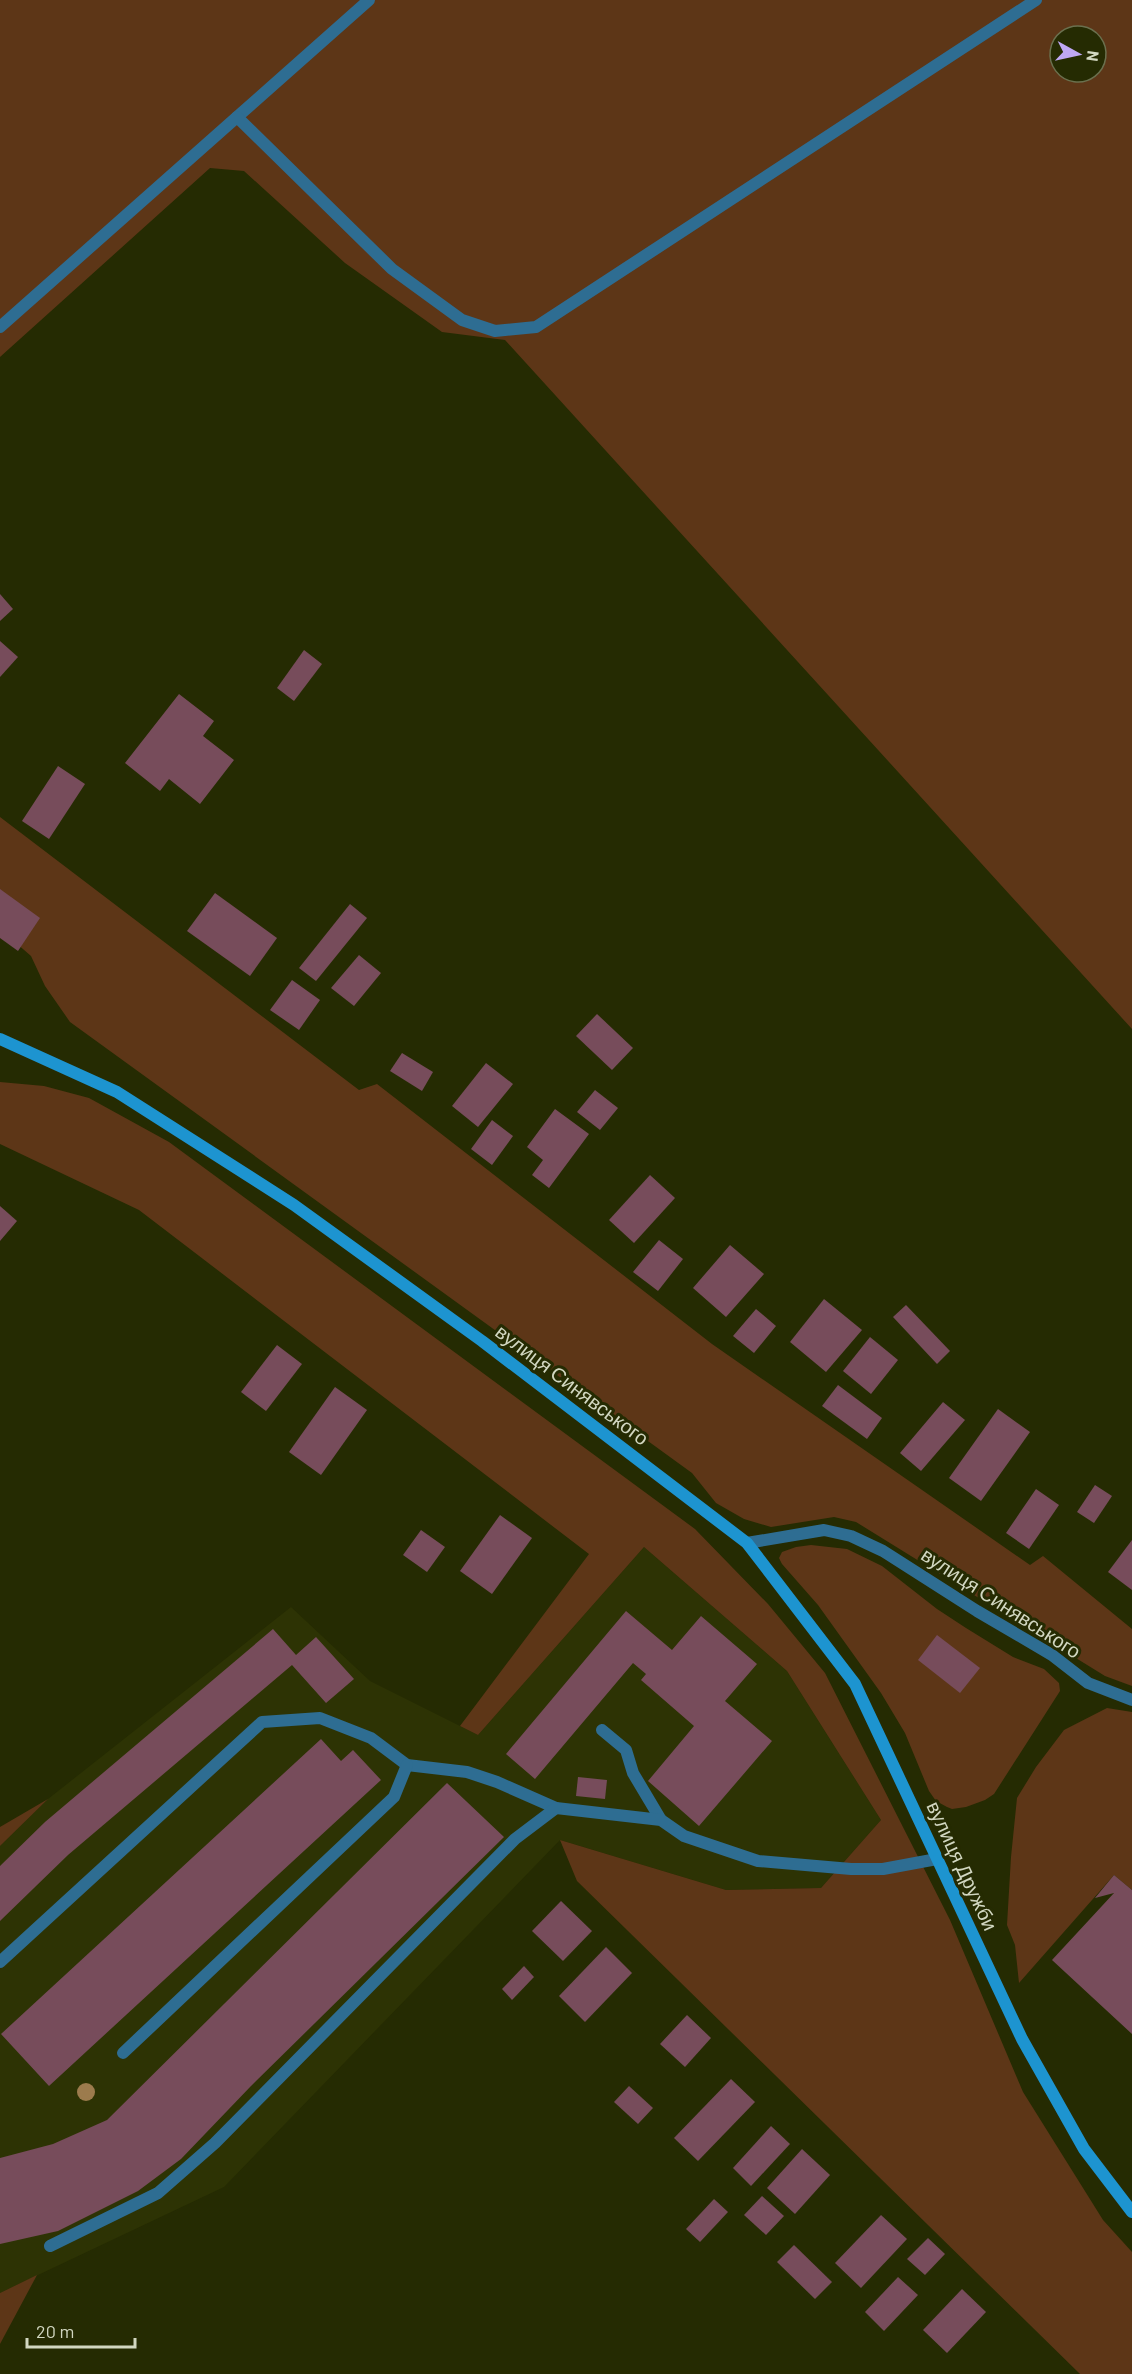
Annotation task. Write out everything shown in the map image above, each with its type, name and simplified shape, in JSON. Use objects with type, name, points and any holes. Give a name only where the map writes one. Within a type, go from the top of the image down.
[{"type":"street","points":[[0,327],[369,0]]},
{"type":"street","points":[[237,117],[392,269],[462,320],[495,331],[536,327],[1036,0]]},
{"type":"street","name":"вулиця Синявського","points":[[0,1039],[117,1092],[294,1206],[482,1341],[747,1543],[824,1530],[851,1536],[883,1551],[977,1611],[1052,1655],[1088,1683],[1132,1700]]},
{"type":"street","name":"вулиця Дружби","points":[[747,1543],[855,1684],[1022,2039],[1084,2149],[1132,2212]]},
{"type":"street","points":[[0,1962],[262,1722],[320,1718],[371,1738],[407,1765],[467,1772],[497,1782],[556,1808],[660,1820]]},
{"type":"street","points":[[602,1730],[626,1750],[633,1773],[660,1820],[684,1836],[758,1861],[851,1869],[883,1869],[937,1859]]},
{"type":"street","points":[[123,2053],[394,1797],[407,1765]]},
{"type":"street","points":[[50,2246],[158,2193],[215,2143],[516,1839],[556,1808]]},
{"type":"shaded area","points":[[0,0],[1132,0],[1132,1029],[505,340],[442,332],[345,263],[244,171],[210,168],[0,357]]},
{"type":"shaded area","points":[[0,817],[359,1090],[377,1084],[712,1344],[1030,1565],[1043,1556],[1132,1629],[1132,1686],[1105,1676],[856,1522],[834,1517],[771,1527],[744,1519],[716,1503],[692,1473],[70,1022],[45,986],[31,956],[0,929]]},
{"type":"shaded area","points":[[0,1082],[44,1086],[89,1098],[169,1142],[695,1529],[768,1604],[825,1673],[950,1920],[1023,2092],[1103,2220],[1132,2252],[1132,2374],[1080,2374],[577,1881],[560,1840],[726,1890],[821,1888],[881,1820],[787,1671],[644,1547],[478,1735],[460,1726],[589,1554],[139,1210],[0,1144]]},
{"type":"shaded area","points":[[811,1545],[847,1549],[882,1566],[937,1609],[1013,1657],[1044,1669],[1059,1683],[1060,1691],[994,1794],[966,1807],[952,1809],[936,1801],[929,1791],[905,1733],[881,1693],[818,1605],[779,1558],[782,1552]]},
{"type":"shaded area","points":[[644,1547],[787,1671],[881,1820],[821,1888],[726,1890],[560,1840],[224,2187],[0,2293],[0,1846],[48,1799],[291,1607],[370,1681],[478,1735]]},
{"type":"shaded area","points":[[1107,1708],[1132,1712],[1132,1890],[1114,1875],[1019,1983],[1015,1945],[1007,1925],[1017,1798],[1036,1767],[1064,1730]]},
{"type":"shaded area","points":[[48,1799],[0,1846],[0,1827]]},
{"type":"shaded area","points":[[37,2275],[0,2344],[0,2293]]},
{"type":"building","points":[[0,594],[13,609],[0,621]]},
{"type":"building","points":[[0,641],[18,657],[0,677]]},
{"type":"building","points":[[304,650],[322,664],[294,701],[277,688]]},
{"type":"building","points":[[179,694],[214,721],[203,736],[234,760],[200,804],[169,779],[160,791],[125,763]]},
{"type":"building","points":[[58,766],[85,784],[49,839],[22,821]]},
{"type":"building","points":[[0,889],[40,918],[18,951],[0,938]]},
{"type":"building","points":[[215,893],[277,938],[250,976],[187,931]]},
{"type":"building","points":[[350,904],[367,918],[316,981],[299,968]]},
{"type":"building","points":[[359,955],[381,973],[354,1006],[331,988]]},
{"type":"building","points":[[292,980],[320,1000],[299,1030],[270,1010]]},
{"type":"building","points":[[597,1014],[633,1048],[612,1070],[576,1036]]},
{"type":"building","points":[[402,1053],[433,1072],[422,1091],[390,1071]]},
{"type":"building","points":[[486,1063],[513,1084],[478,1127],[452,1106]]},
{"type":"building","points":[[595,1090],[618,1108],[600,1130],[577,1112]]},
{"type":"building","points":[[555,1109],[589,1134],[549,1188],[532,1175],[543,1160],[527,1147]]},
{"type":"building","points":[[492,1120],[513,1136],[492,1165],[471,1149]]},
{"type":"building","points":[[650,1175],[675,1198],[634,1243],[609,1220]]},
{"type":"building","points":[[0,1206],[17,1221],[0,1241]]},
{"type":"building","points":[[659,1240],[683,1259],[658,1291],[633,1272]]},
{"type":"building","points":[[730,1245],[764,1274],[726,1317],[693,1288]]},
{"type":"building","points":[[824,1299],[862,1330],[826,1372],[790,1342]]},
{"type":"building","points":[[906,1305],[950,1351],[937,1364],[893,1317]]},
{"type":"building","points":[[756,1309],[776,1326],[754,1353],[733,1336]]},
{"type":"building","points":[[870,1337],[898,1360],[871,1394],[843,1371]]},
{"type":"building","points":[[277,1345],[302,1364],[266,1411],[241,1392]]},
{"type":"building","points":[[838,1385],[882,1418],[867,1439],[822,1406]]},
{"type":"building","points":[[335,1387],[367,1410],[321,1475],[289,1452]]},
{"type":"building","points":[[943,1402],[965,1420],[921,1471],[900,1453]]},
{"type":"building","points":[[998,1409],[1030,1432],[981,1501],[949,1478]]},
{"type":"building","points":[[1095,1485],[1112,1496],[1094,1523],[1077,1512]]},
{"type":"building","points":[[1036,1489],[1059,1505],[1029,1549],[1006,1533]]},
{"type":"building","points":[[500,1515],[532,1538],[492,1594],[460,1571]]},
{"type":"building","points":[[421,1530],[445,1547],[427,1572],[403,1555]]},
{"type":"building","points":[[1132,1540],[1132,1590],[1108,1572]]},
{"type":"building","points":[[626,1611],[672,1650],[701,1616],[757,1664],[725,1701],[772,1741],[699,1826],[648,1781],[694,1726],[641,1680],[646,1674],[633,1663],[535,1779],[506,1754]]},
{"type":"building","points":[[273,1629],[296,1655],[316,1637],[354,1679],[326,1703],[292,1665],[68,1855],[0,1921],[0,1866],[45,1822]]},
{"type":"building","points":[[937,1635],[980,1668],[960,1693],[918,1660]]},
{"type":"building","points":[[321,1739],[341,1761],[353,1750],[381,1780],[49,2086],[1,2034]]},
{"type":"building","points":[[578,1777],[607,1780],[605,1799],[576,1796]]},
{"type":"building","points":[[447,1783],[504,1837],[251,2086],[181,2159],[138,2191],[58,2231],[0,2244],[0,2158],[53,2144],[107,2120]]},
{"type":"building","points":[[1114,1875],[1132,1890],[1132,2034],[1052,1960],[1114,1893],[1095,1898]]},
{"type":"building","points":[[561,1901],[592,1931],[563,1961],[532,1931]]},
{"type":"building","points":[[606,1947],[632,1973],[585,2022],[559,1996]]},
{"type":"building","points":[[524,1966],[534,1977],[512,2000],[502,1989]]},
{"type":"building","points":[[687,2015],[711,2038],[685,2067],[660,2044]]},
{"type":"building","points":[[731,2079],[755,2102],[698,2161],[674,2138]]},
{"type":"building","points":[[629,2086],[653,2108],[638,2124],[614,2102]]},
{"type":"building","points":[[771,2126],[790,2144],[751,2186],[733,2168]]},
{"type":"building","points":[[802,2149],[830,2175],[795,2214],[767,2188]]},
{"type":"building","points":[[762,2196],[784,2216],[766,2235],[744,2215]]},
{"type":"building","points":[[714,2199],[728,2212],[700,2242],[686,2229]]},
{"type":"building","points":[[881,2215],[907,2239],[861,2288],[835,2263]]},
{"type":"building","points":[[928,2238],[945,2254],[925,2275],[907,2259]]},
{"type":"building","points":[[794,2245],[832,2282],[815,2299],[777,2262]]},
{"type":"building","points":[[898,2277],[918,2295],[884,2331],[865,2312]]},
{"type":"building","points":[[962,2289],[986,2312],[947,2353],[923,2330]]}]
